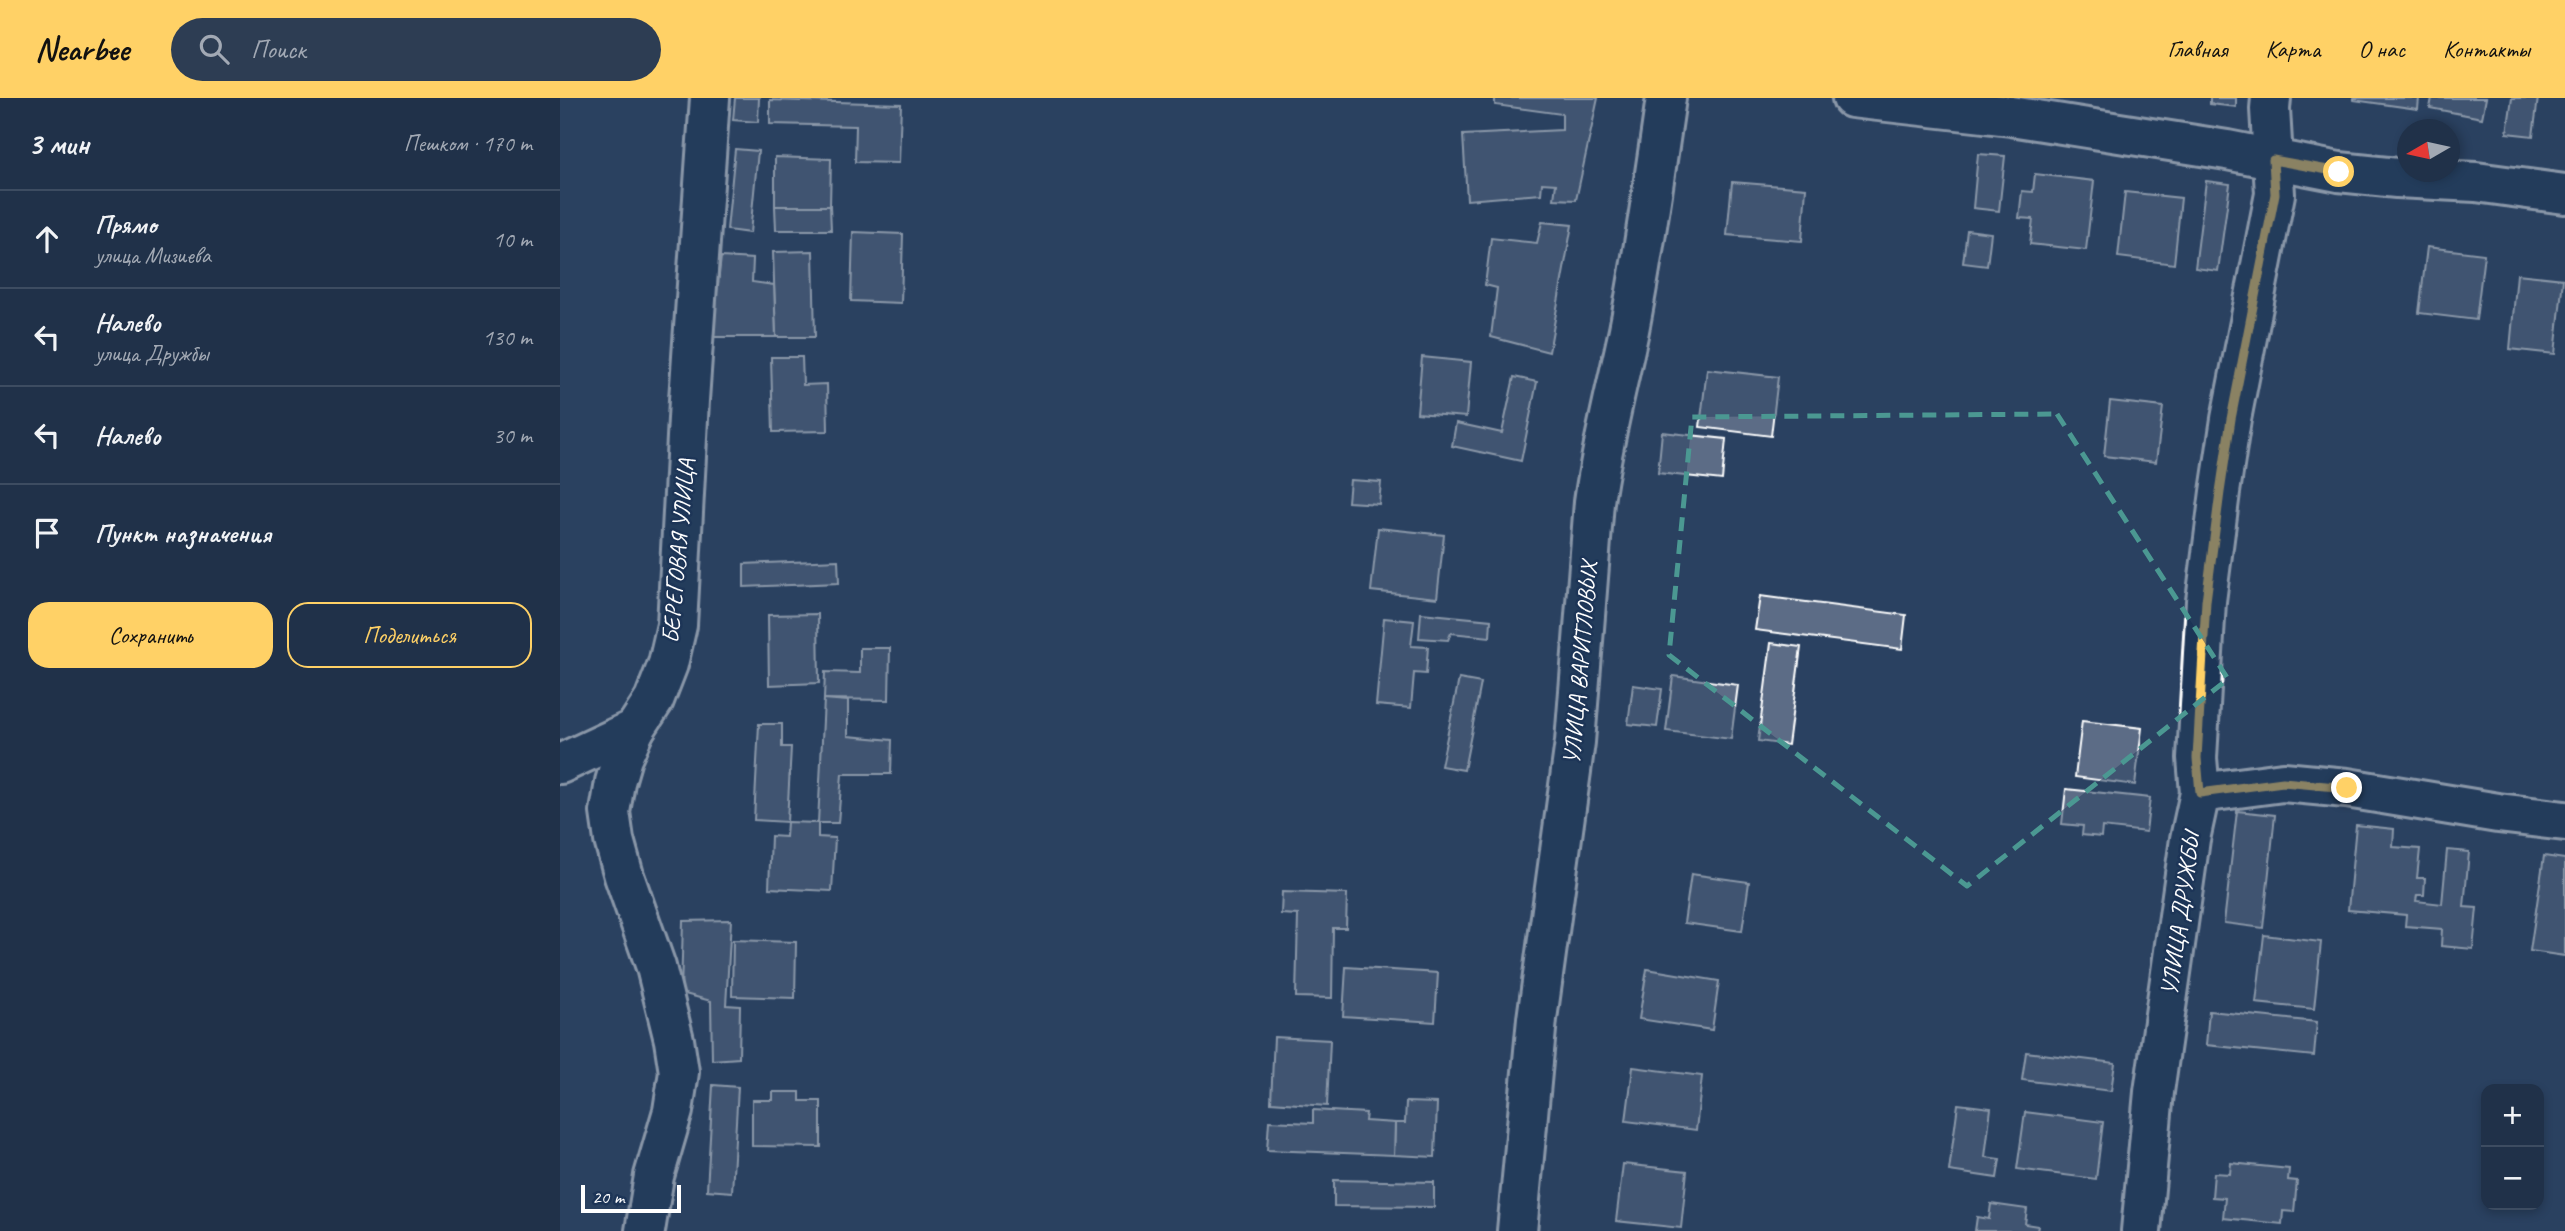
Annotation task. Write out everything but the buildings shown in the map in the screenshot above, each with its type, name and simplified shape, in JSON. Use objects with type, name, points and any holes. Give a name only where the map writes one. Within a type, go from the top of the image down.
[{"type":"street","name":"БЕРЕГОВАЯ УЛИЦА","points":[[645,1231],[654,1176],[673,1111],[679,1072],[656,967],[624,876],[612,831],[610,812],[622,758],[635,729],[654,700],[668,664],[677,625],[710,98]]},
{"type":"street","name":"УЛИЦА ВАРИТЛОВЫХ","points":[[1517,1231],[1537,1019],[1575,743],[1588,556],[1598,477],[1629,328],[1667,98]]},
{"type":"street","points":[[1852,98],[2011,116],[2397,178],[2476,182],[2565,194]]},
{"type":"street","name":"УЛИЦА ДРУЖБЫ","points":[[2141,1231],[2154,1092],[2190,839],[2200,793],[2197,758],[2206,601],[2231,419],[2275,194],[2271,98]]},
{"type":"street","points":[[560,764],[635,729]]},
{"type":"street","points":[[2200,793],[2283,782],[2347,788],[2498,813],[2565,821]]},
{"type":"highlighted area","points":[[2057,414],[2228,679],[1967,886],[1669,655],[1692,417]]},
{"type":"route","points":[[2339,172],[2273,160],[2275,194],[2231,419],[2206,601],[2197,758],[2200,793],[2283,782],[2347,788]]}]
